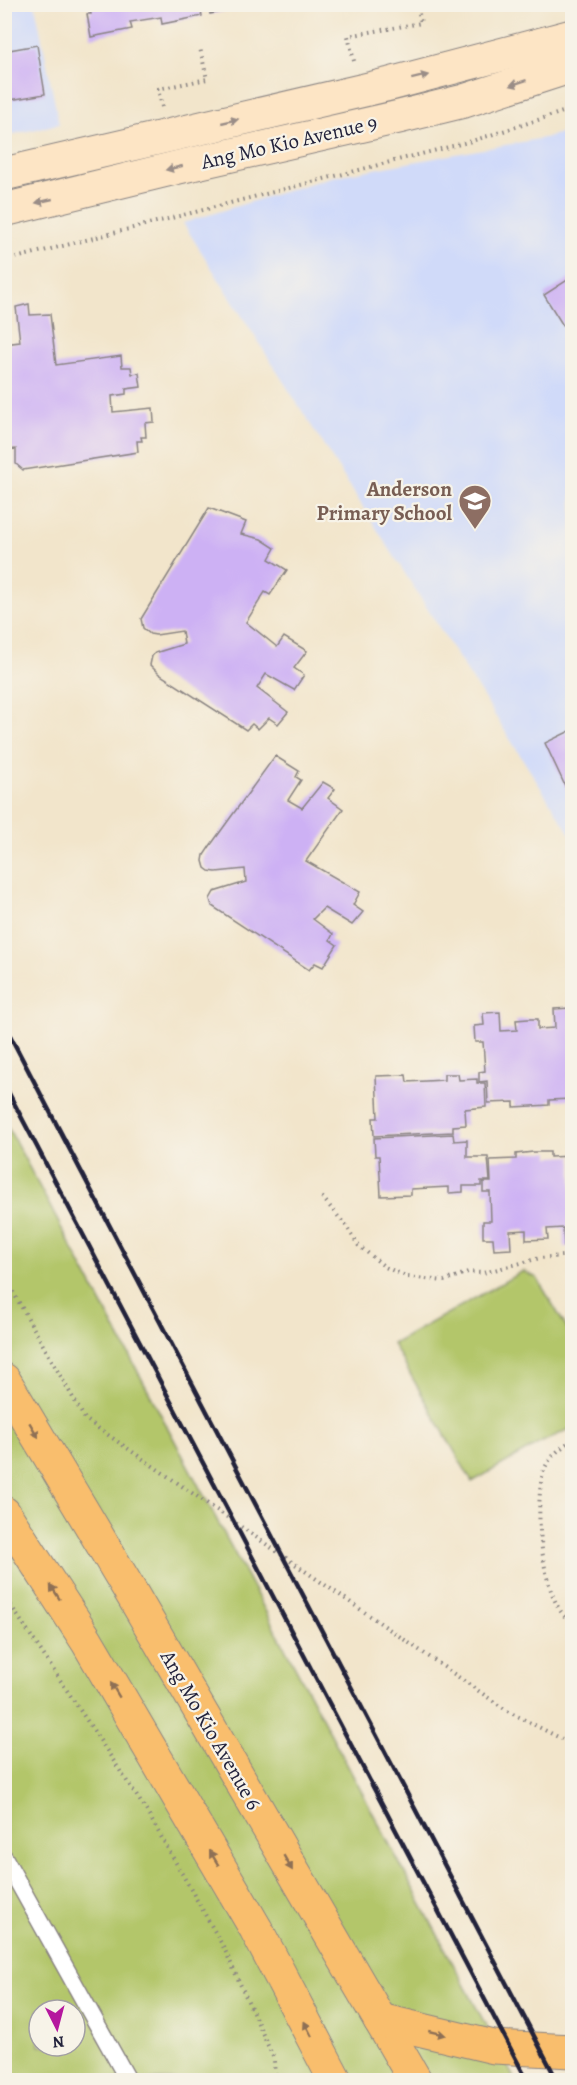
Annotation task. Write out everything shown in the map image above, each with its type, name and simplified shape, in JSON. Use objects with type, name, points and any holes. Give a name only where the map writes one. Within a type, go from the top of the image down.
[{"type":"main road","name":"Ang Mo Kio Avenue 6","points":[[4,1380],[132,1594],[415,2080]]},
{"type":"main road","points":[[4,1513],[87,1641],[256,1929],[335,2080]]},
{"type":"main road","points":[[380,2020],[494,2047],[573,2051]]},
{"type":"street","name":"Ang Mo Kio Avenue 9","points":[[4,174],[390,84],[573,36]]},
{"type":"street","name":"Ang Mo Kio Avenue 9","points":[[4,210],[83,192],[179,166],[399,117],[464,100],[573,66]]},
{"type":"lane","points":[[61,161],[83,192]]},
{"type":"lane","points":[[4,1857],[128,2080]]},
{"type":"path","points":[[355,63],[348,36],[421,23],[417,4]]},
{"type":"path","points":[[164,112],[158,89],[207,79],[200,48]]},
{"type":"path","points":[[4,261],[472,141],[573,110]]},
{"type":"path","points":[[322,1197],[347,1227],[358,1245],[385,1267],[408,1277],[444,1281],[468,1272],[483,1273],[540,1258],[573,1255]]},
{"type":"path","points":[[4,1276],[85,1419],[508,1712],[573,1744]]},
{"type":"path","points":[[573,1440],[555,1455],[544,1469],[540,1506],[543,1554],[548,1582],[555,1603],[563,1616],[573,1622]]},
{"type":"path","points":[[4,1595],[146,1810],[224,1948],[274,2059],[275,2080]]},
{"type":"shaded area","points":[[4,5],[35,5],[59,124],[5,136]]},
{"type":"shaded area","name":"Anderson Primary School","points":[[572,129],[572,837],[183,223],[331,177],[549,137]]},
{"type":"green space","points":[[4,1120],[515,2080],[5,2080]]},
{"type":"green space","points":[[523,1271],[537,1278],[572,1337],[572,1428],[540,1443],[472,1482],[393,1344]]},
{"type":"building","points":[[89,4],[200,4],[202,16],[162,24],[161,17],[130,22],[132,29],[91,37],[87,14],[91,14]]},
{"type":"building","points":[[209,4],[252,4],[252,6],[210,14]]},
{"type":"building","points":[[37,45],[45,94],[4,101],[4,51]]},
{"type":"building","points":[[572,277],[572,340],[544,295]]},
{"type":"building","points":[[29,304],[30,315],[50,314],[56,365],[121,356],[122,367],[131,367],[132,374],[139,373],[141,387],[126,389],[126,394],[112,396],[113,412],[153,408],[154,422],[145,423],[146,437],[141,437],[142,441],[137,441],[138,452],[23,470],[16,464],[16,449],[4,450],[4,344],[20,342],[16,307]]},
{"type":"building","points":[[209,508],[246,522],[241,534],[261,539],[275,548],[269,559],[287,570],[270,595],[265,592],[246,622],[277,647],[284,637],[307,651],[294,668],[304,675],[294,690],[266,674],[257,688],[288,712],[278,724],[269,718],[258,729],[252,724],[246,730],[159,674],[150,665],[155,653],[184,644],[182,631],[150,634],[143,628],[141,619]]},
{"type":"building","points":[[572,730],[572,787],[567,790],[545,743]]},
{"type":"building","points":[[275,756],[299,771],[296,777],[301,780],[288,800],[302,808],[323,782],[335,789],[328,798],[343,809],[306,861],[360,892],[353,905],[363,912],[352,925],[324,908],[313,919],[333,934],[330,940],[337,945],[323,967],[315,963],[309,970],[212,906],[210,899],[214,892],[246,882],[245,869],[209,871],[205,868],[203,861],[210,846]]},
{"type":"building","points":[[571,1008],[572,1099],[549,1100],[549,1105],[514,1107],[514,1102],[488,1103],[487,1081],[479,1082],[479,1072],[485,1071],[483,1042],[475,1042],[474,1026],[484,1025],[483,1013],[500,1012],[501,1031],[517,1030],[516,1020],[528,1019],[538,1019],[538,1029],[555,1028],[554,1009]]},
{"type":"building","points":[[444,1074],[458,1074],[459,1080],[477,1079],[477,1083],[485,1083],[486,1107],[465,1109],[466,1125],[453,1126],[453,1132],[374,1136],[373,1118],[378,1118],[376,1076],[406,1075],[407,1082],[444,1080]]},
{"type":"building","points":[[453,1134],[454,1141],[467,1140],[467,1157],[488,1157],[490,1181],[481,1181],[481,1186],[463,1186],[463,1192],[449,1193],[449,1187],[411,1189],[411,1195],[381,1196],[379,1156],[375,1156],[374,1138]]},
{"type":"building","points":[[550,1152],[550,1157],[572,1156],[572,1246],[564,1247],[563,1228],[547,1229],[548,1239],[526,1240],[526,1230],[510,1231],[511,1249],[494,1250],[493,1238],[483,1238],[483,1221],[491,1221],[490,1192],[483,1192],[483,1182],[491,1182],[490,1160],[516,1159],[516,1154]]},
{"type":"railway","points":[[4,1024],[557,2080]]},
{"type":"railway","points":[[4,1084],[527,2080]]},
{"type":"place","name":"Anderson Primary School","points":[[475,530]]}]
